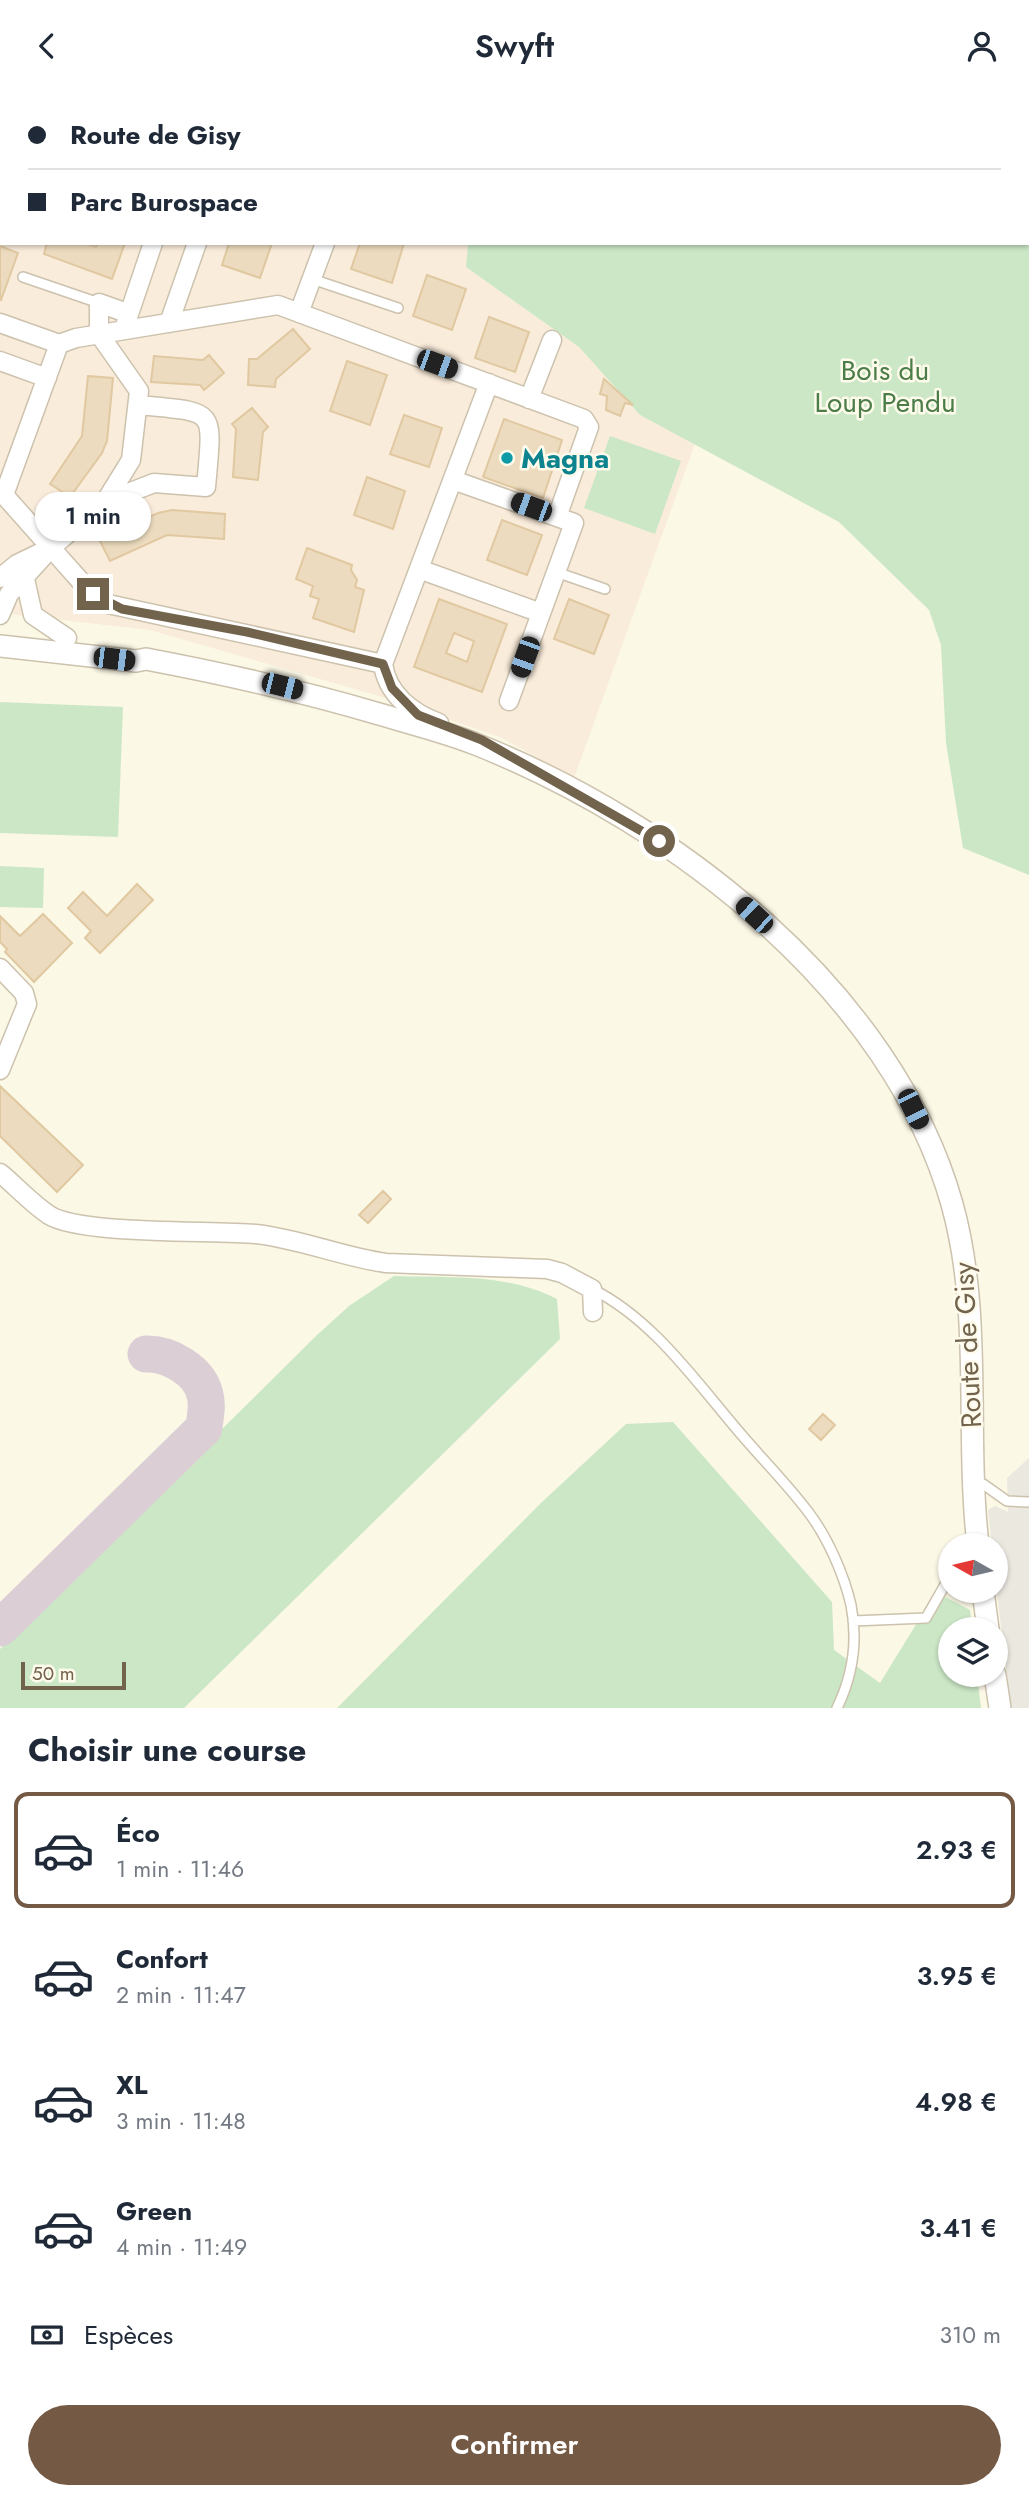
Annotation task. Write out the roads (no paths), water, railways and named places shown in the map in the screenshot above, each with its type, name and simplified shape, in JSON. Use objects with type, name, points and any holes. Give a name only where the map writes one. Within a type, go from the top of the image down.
[{"type":"street","points":[[126,322],[152,245]]},
{"type":"street","points":[[169,323],[196,245]]},
{"type":"street","points":[[299,313],[324,245]]},
{"type":"street","points":[[99,303],[126,322]]},
{"type":"street","points":[[99,303],[99,334],[137,385],[138,405],[131,460],[106,502]]},
{"type":"street","points":[[0,323],[59,344],[99,334],[126,322],[169,323],[278,305],[584,419],[589,427],[557,517]]},
{"type":"street","points":[[529,398],[552,340]]},
{"type":"street","points":[[59,344],[2,494],[93,594],[122,609],[247,632],[383,664]]},
{"type":"street","points":[[0,361],[47,378]]},
{"type":"street","points":[[489,383],[383,664],[392,688],[418,715],[482,740],[520,763]]},
{"type":"street","points":[[0,615],[9,594],[52,547],[106,502],[153,483],[206,487],[211,428],[206,418],[197,411],[138,405]]},
{"type":"street","points":[[131,460],[153,483]]},
{"type":"street","points":[[453,480],[574,523],[509,701]]},
{"type":"street","points":[[0,578],[17,564],[52,547]]},
{"type":"street","points":[[419,569],[541,613]]},
{"type":"street","points":[[25,579],[33,615],[67,638]]},
{"type":"street","name":"Route de Gisy","points":[[0,632],[67,638],[138,652],[146,659]]},
{"type":"street","name":"Route de Gisy","points":[[0,646],[136,661],[146,659],[323,696],[475,743],[520,763],[659,841],[739,902],[824,982],[892,1071],[943,1175],[964,1255],[970,1312],[978,1484],[974,1533]]},
{"type":"street","points":[[0,968],[24,993],[27,1004],[0,1070]]},
{"type":"street","points":[[0,1173],[50,1216],[79,1224],[257,1234],[309,1243],[362,1260],[386,1263],[528,1266],[562,1273],[592,1289],[593,1311]]},
{"type":"street","points":[[997,1687],[1000,1708]]},
{"type":"lane","points":[[23,277],[99,303]]},
{"type":"lane","points":[[312,279],[398,309]]},
{"type":"lane","points":[[556,572],[605,589]]},
{"type":"lane","points":[[592,1289],[647,1329],[677,1360],[810,1515],[836,1563],[853,1621],[856,1643],[845,1691],[837,1708]]},
{"type":"lane","points":[[978,1484],[1007,1501],[1029,1502]]},
{"type":"lane","points":[[853,1621],[926,1618],[938,1597]]},
{"type":"place","name":"Magna","points":[[507,458]]},
{"type":"park label","name":"Bois du Loup Pendu","points":[[885,386]]}]
